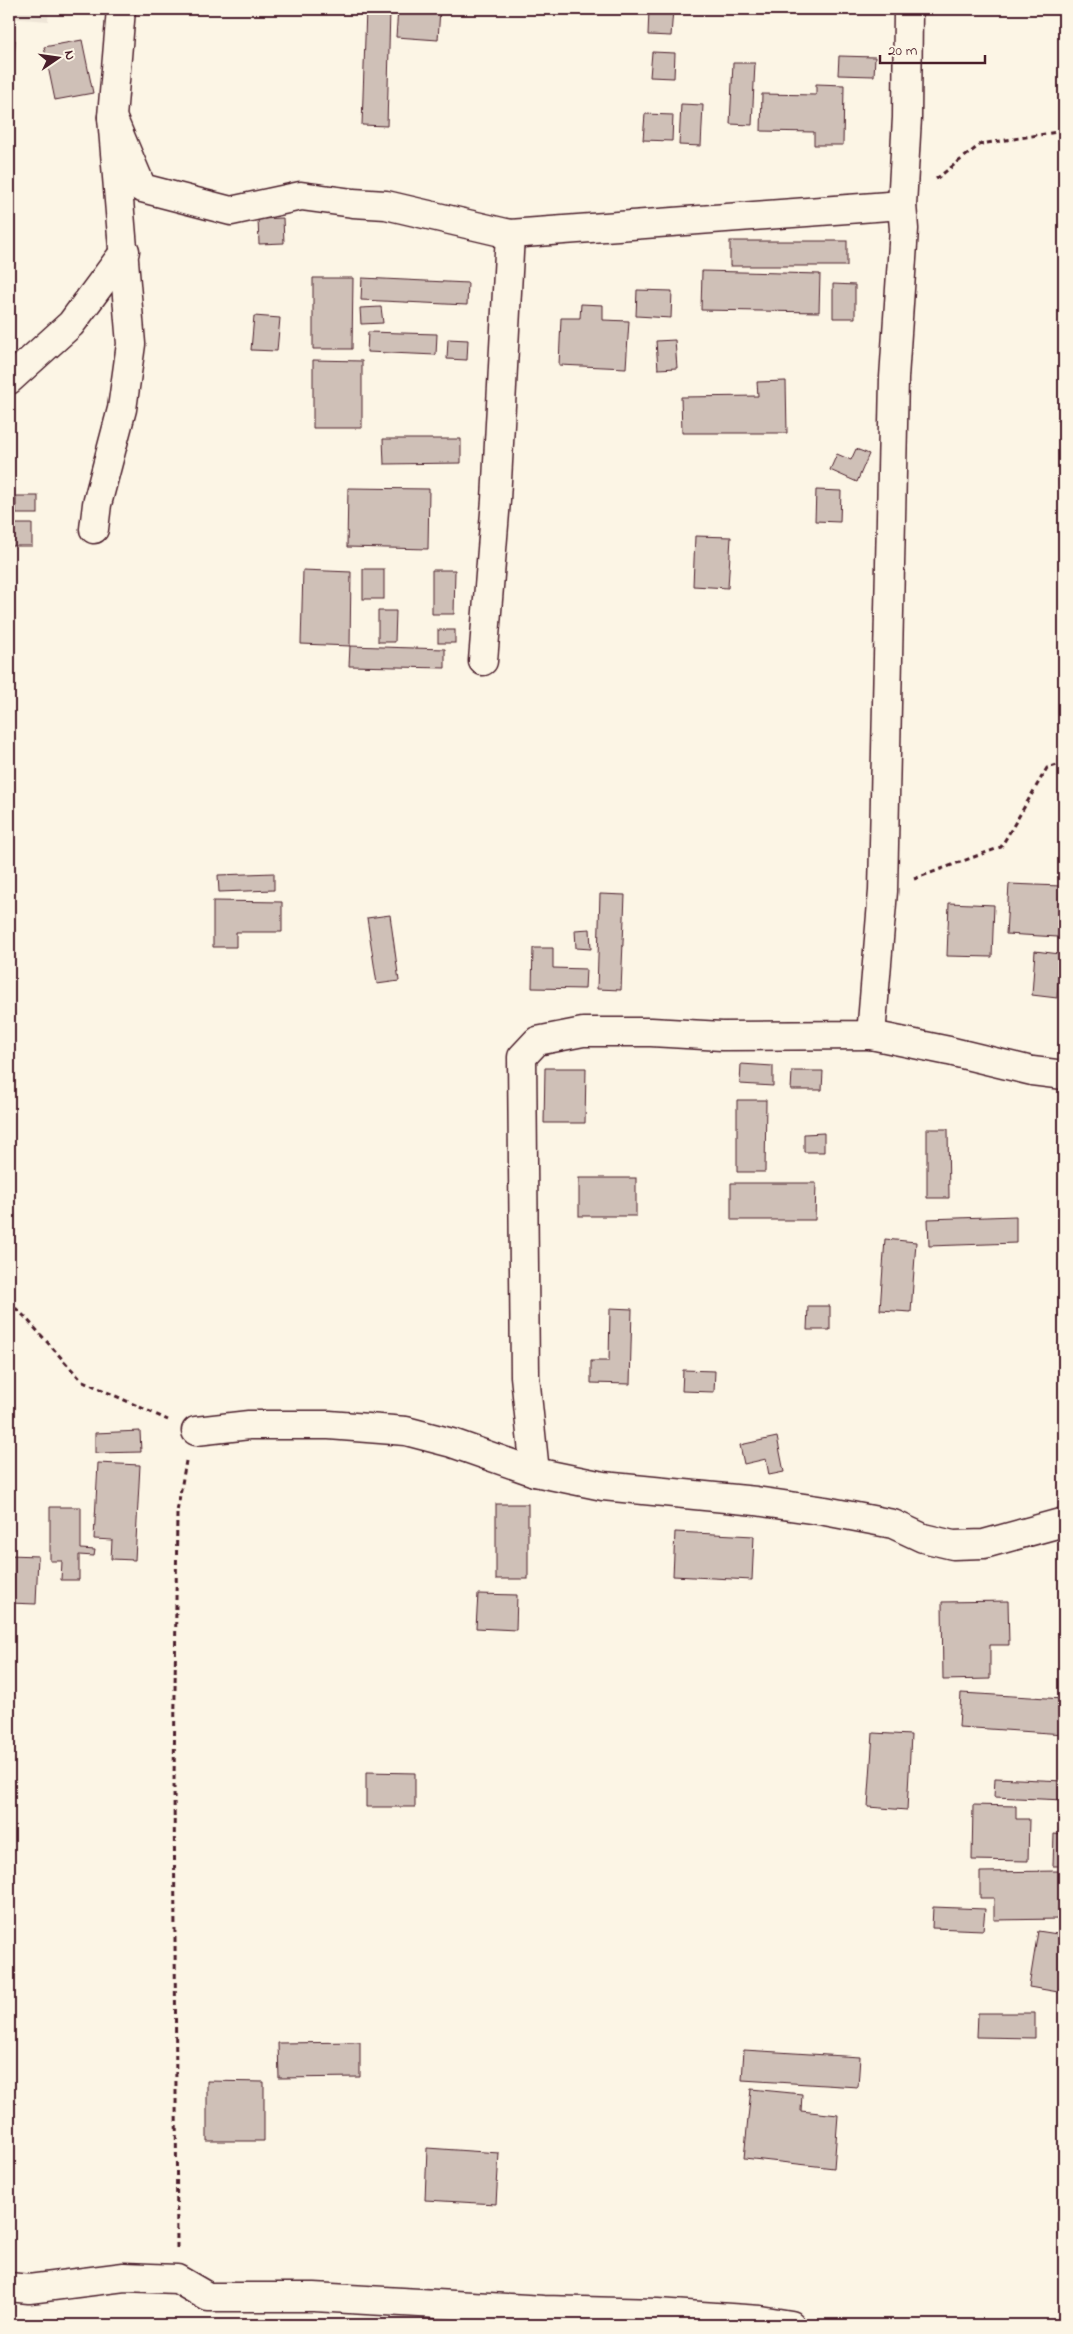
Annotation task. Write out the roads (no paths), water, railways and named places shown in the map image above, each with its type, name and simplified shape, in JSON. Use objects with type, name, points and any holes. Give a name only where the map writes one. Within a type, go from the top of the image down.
[{"type":"street","points":[[94,529],[97,504],[122,409],[131,344],[125,251],[112,117],[121,9]]},
{"type":"street","points":[[871,1035],[883,891],[894,378],[904,229],[902,206],[907,118],[908,9]]},
{"type":"street","points":[[112,117],[142,188],[231,211],[300,196],[386,205],[510,234],[902,206]]},
{"type":"street","points":[[483,661],[496,500],[510,234]]},
{"type":"street","points":[[9,380],[71,324],[125,251]]},
{"type":"street","points":[[535,1472],[525,1376],[522,1057],[537,1041],[583,1032],[651,1032],[722,1036],[871,1035],[1032,1071],[1064,1075]]},
{"type":"street","points":[[196,1430],[249,1425],[329,1425],[406,1431],[452,1443],[535,1472],[603,1486],[756,1501],[825,1511],[893,1524],[923,1538],[953,1545],[984,1544],[1064,1522]]},
{"type":"street","points":[[9,2288],[29,2289],[124,2277],[178,2279],[208,2297],[314,2298],[544,2310],[657,2313],[760,2320],[792,2325]]}]
